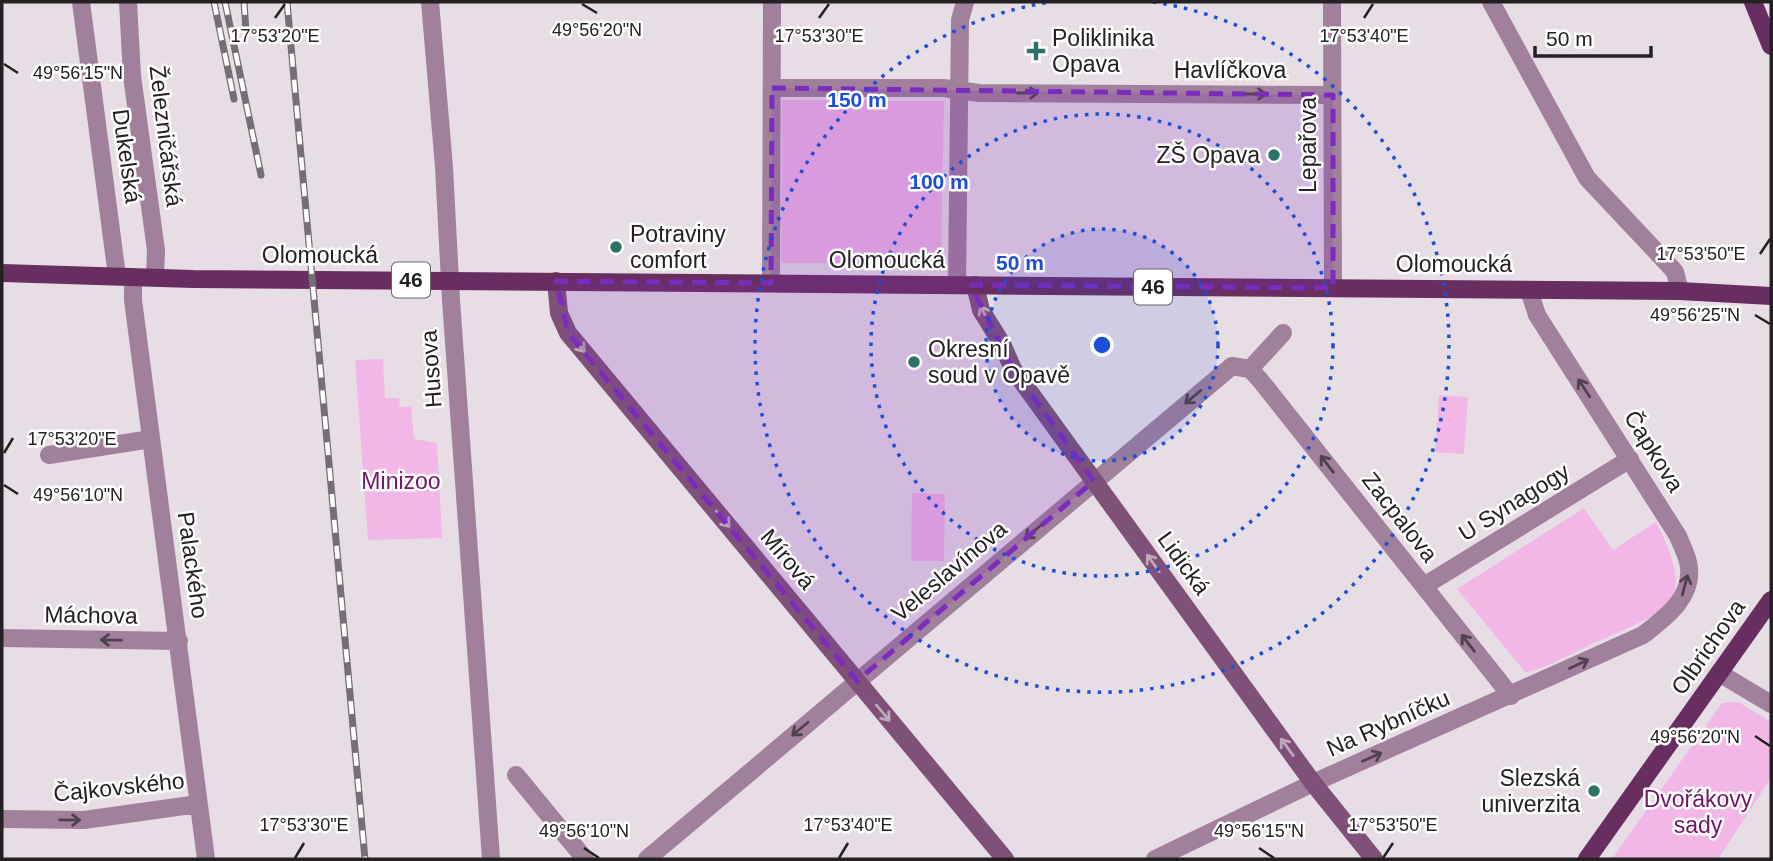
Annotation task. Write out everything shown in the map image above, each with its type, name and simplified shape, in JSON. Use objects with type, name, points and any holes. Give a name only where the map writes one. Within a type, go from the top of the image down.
[{"type":"main road","points":[[1752,2],[1771,46]]},
{"type":"main road","name":"Olomoucká","points":[[2,273],[771,284],[1529,289],[1680,291],[1771,296]]},
{"type":"main road","name":"Olbrichova","points":[[1587,859],[1771,600]]},
{"type":"street","name":"Dukelská","points":[[82,2],[125,276]]},
{"type":"street","name":"Železničářská","points":[[128,2],[132,76],[156,250],[155,277]]},
{"type":"street","name":"Husova","points":[[430,2],[444,167],[491,859]]},
{"type":"street","points":[[771,284],[772,2]]},
{"type":"street","points":[[965,2],[960,20],[960,92],[966,285]]},
{"type":"street","name":"Lepařova","points":[[1332,2],[1333,288]]},
{"type":"street","points":[[1491,2],[1587,178],[1668,263],[1675,272],[1680,291]]},
{"type":"street","name":"Havlíčkova","points":[[772,88],[943,88],[960,92],[1333,95]]},
{"type":"street","name":"Palackého","points":[[125,276],[133,300],[206,859]]},
{"type":"street","name":"Mírová","points":[[556,281],[559,313],[568,332],[1005,859]]},
{"type":"street","name":"Lidická","points":[[966,285],[1002,344],[1009,364],[1313,783],[1374,859]]},
{"type":"street","name":"Čapkova","points":[[1529,289],[1537,314],[1678,536],[1689,565],[1687,588],[1673,611],[1643,635]]},
{"type":"street","points":[[1250,369],[1283,333]]},
{"type":"street","name":"Veleslavínova","points":[[647,859],[1223,372],[1237,366],[1250,369]]},
{"type":"street","name":"Zacpalova","points":[[1250,369],[1511,696]]},
{"type":"street","points":[[49,455],[151,439]]},
{"type":"street","name":"U Synagogy","points":[[1424,586],[1630,460]]},
{"type":"street","name":"Na Rybníčku","points":[[1155,859],[1313,783],[1643,635]]},
{"type":"street","name":"Máchova","points":[[2,638],[179,641]]},
{"type":"street","points":[[1719,673],[1771,704]]},
{"type":"street","points":[[516,775],[585,859]]},
{"type":"street","name":"Čajkovského","points":[[2,819],[84,820],[198,804]]},
{"type":"highlighted area","points":[[772,88],[1333,95],[1333,288],[971,285],[1013,369],[1094,481],[857,681],[568,333],[556,281],[771,283]]},
{"type":"green space","points":[[782,100],[944,101],[941,257],[931,264],[781,263]]},
{"type":"green space","name":"Minizoo","points":[[383,359],[385,398],[399,398],[400,407],[411,406],[414,439],[437,443],[442,538],[368,540],[355,360]]},
{"type":"green space","points":[[1439,395],[1468,397],[1464,454],[1435,452]]},
{"type":"green space","points":[[912,493],[945,494],[944,561],[911,561]]},
{"type":"green space","points":[[1584,508],[1613,550],[1656,522],[1669,551],[1675,573],[1675,589],[1669,602],[1641,622],[1551,664],[1525,672],[1457,589]]},
{"type":"green space","name":"Dvořákovy sady","points":[[1738,702],[1771,722],[1771,778],[1718,859],[1612,859],[1722,703]]},
{"type":"railway","points":[[214,2],[234,99]]},
{"type":"railway","points":[[225,2],[261,175]]},
{"type":"railway","points":[[244,2],[246,31]]},
{"type":"railway","points":[[287,2],[365,859]]},
{"type":"place","name":"Poliklinika Opava","points":[[1036,51]]},
{"type":"place","name":"ZŠ Opava","points":[[1274,155]]},
{"type":"place","name":"Potraviny comfort","points":[[616,247]]},
{"type":"place","name":"Okresní soud v Opavě","points":[[914,362]]},
{"type":"place","name":"Slezská univerzita","points":[[1594,791]]}]
